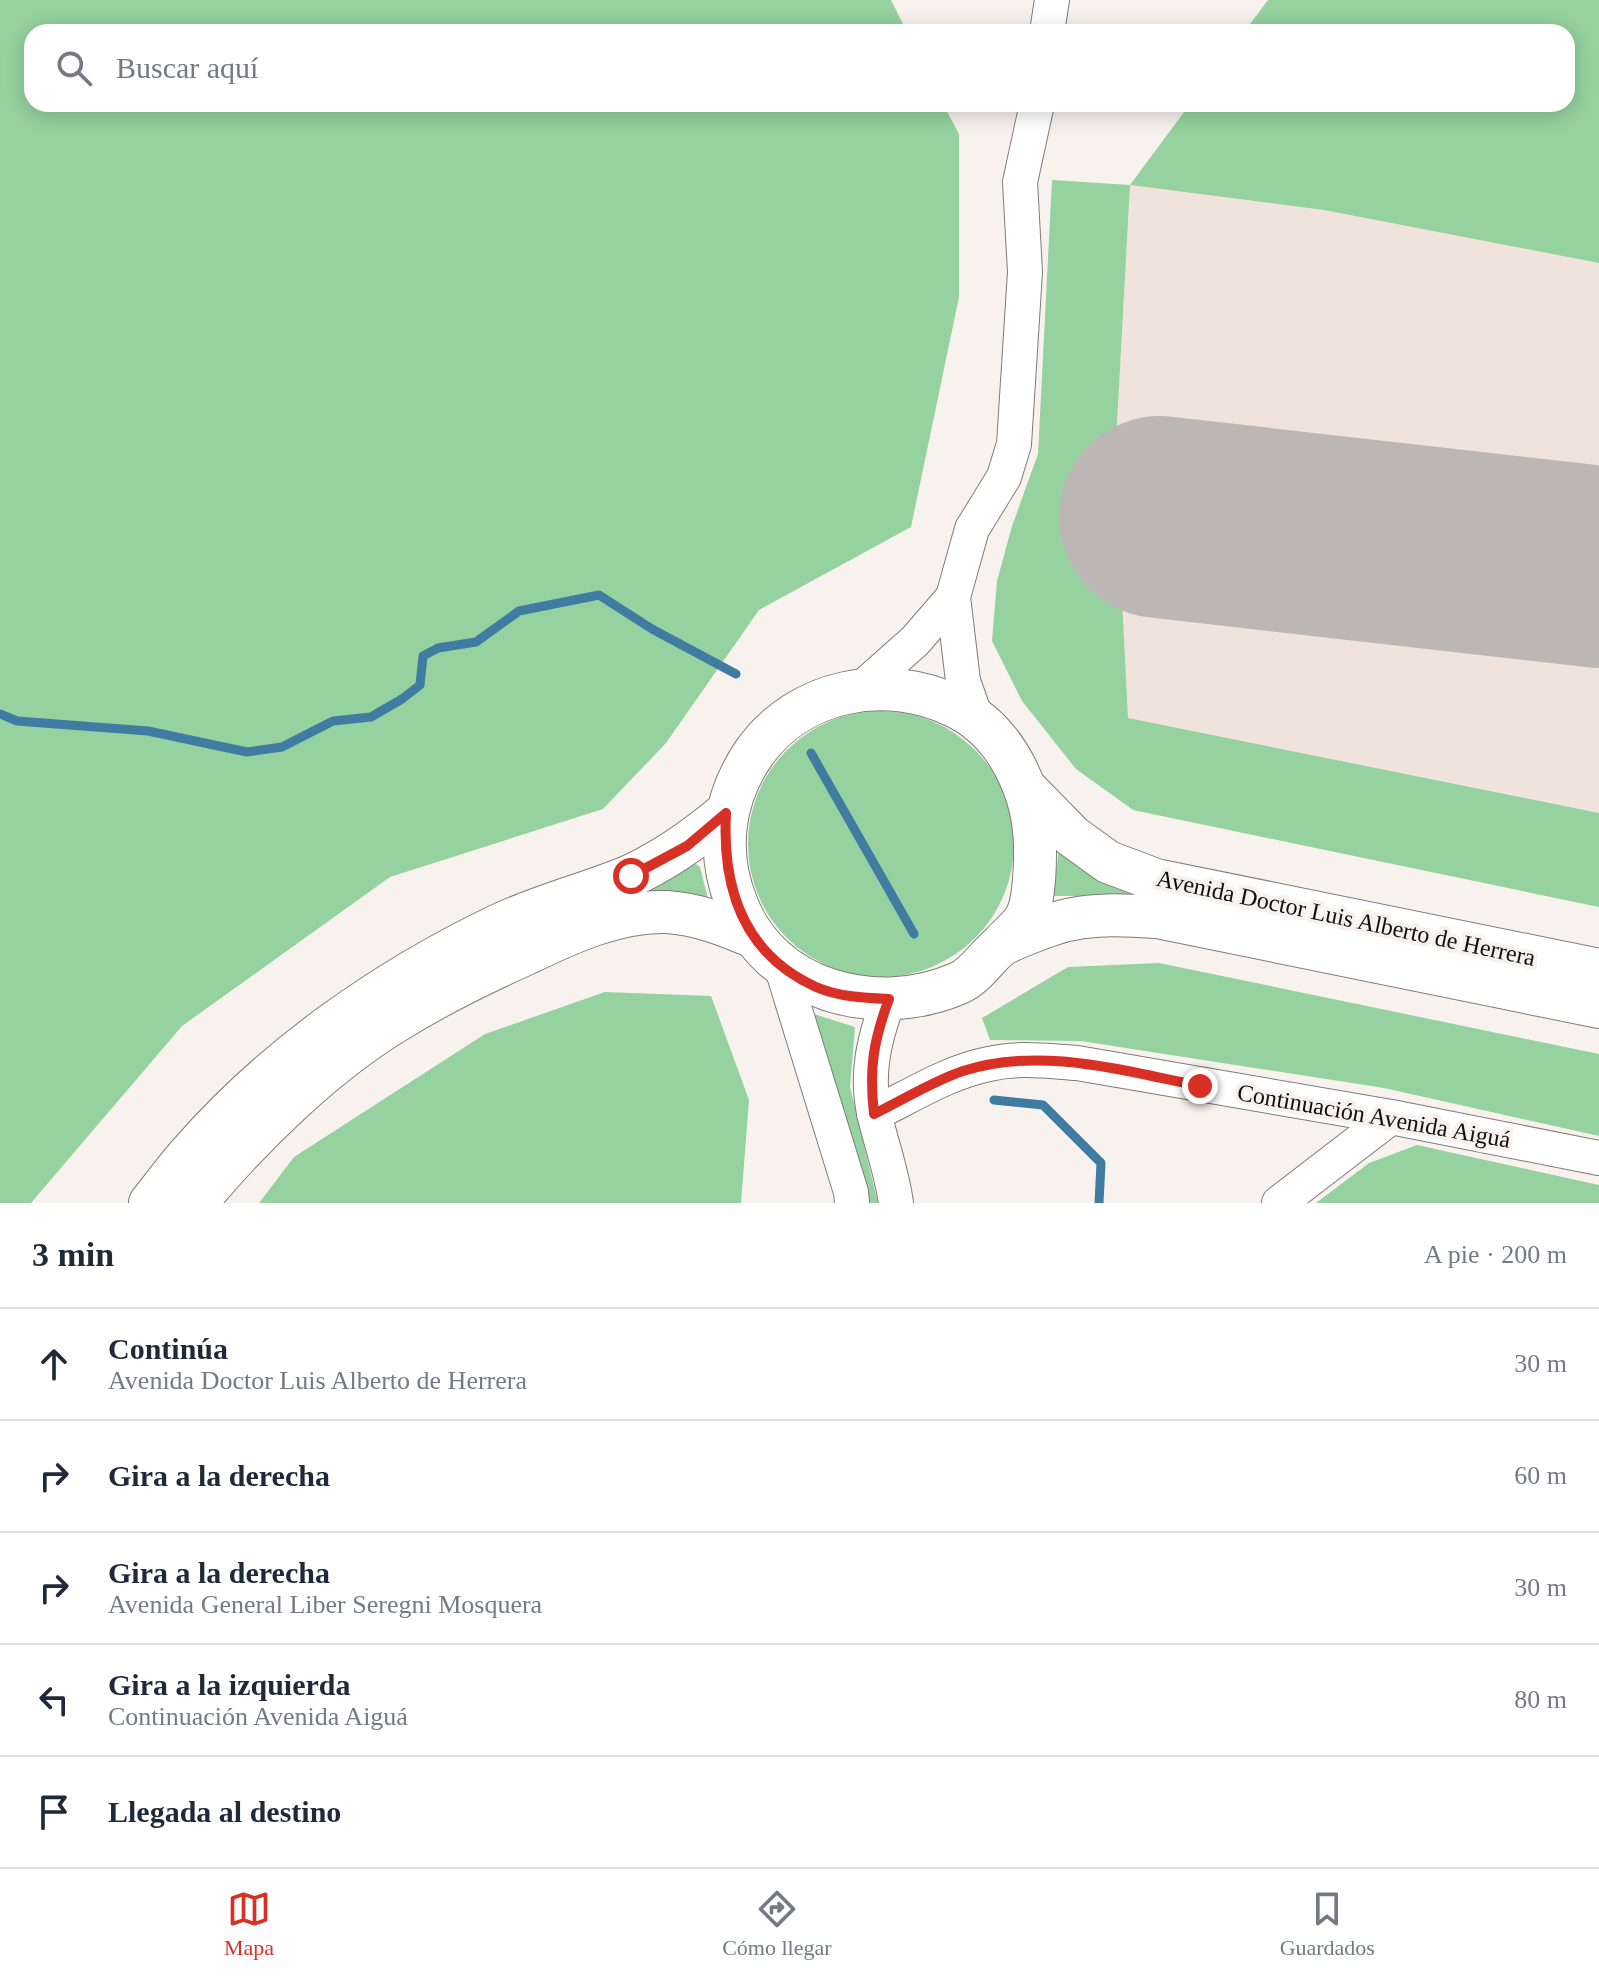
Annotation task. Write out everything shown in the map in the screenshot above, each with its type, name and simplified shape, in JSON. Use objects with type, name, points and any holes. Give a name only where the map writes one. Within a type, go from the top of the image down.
[{"type":"main road","points":[[196,1203],[254,1138],[340,1062],[396,1021],[468,980],[549,943],[631,915],[666,912],[707,918],[768,951],[816,987],[851,997],[889,999],[924,996],[963,981],[1027,917],[1035,833],[1027,790],[1012,761],[977,721],[955,706],[913,692],[862,688],[831,696],[779,724],[755,751],[743,771],[726,813],[728,880],[737,906],[768,951]]},
{"type":"main road","name":"Avenida Doctor Luis Alberto de Herrera","points":[[1027,790],[1072,836],[1108,862],[1156,880],[1599,970]]},
{"type":"main road","points":[[150,1203],[193,1150],[280,1066],[379,991],[449,950],[502,924],[631,876],[687,846],[726,813]]},
{"type":"main road","name":"Avenida Doctor Luis Alberto de Herrera","points":[[1002,944],[1073,919],[1157,917],[1599,1007]]},
{"type":"street","points":[[1048,24],[1052,0]]},
{"type":"street","points":[[977,721],[963,681],[953,597],[972,529],[1004,477],[1014,444],[1025,272],[1020,182],[1035,112]]},
{"type":"street","points":[[862,688],[915,641],[953,597]]},
{"type":"street","points":[[768,951],[851,1192],[852,1203]]},
{"type":"street","points":[[889,999],[878,1029],[870,1079],[874,1114],[896,1203]]},
{"type":"street","name":"Continuación Avenida Aiguá","points":[[874,1114],[960,1072],[990,1063],[1024,1059],[1077,1063],[1391,1117],[1599,1158]]},
{"type":"street","points":[[1279,1203],[1391,1117]]},
{"type":"shaded area","points":[[1130,185],[1324,210],[1599,263],[1599,813],[1128,718],[1115,460]]},
{"type":"green space","points":[[0,0],[891,0],[903,24],[24,24],[24,112],[947,112],[959,134],[959,297],[911,527],[759,610],[666,743],[603,809],[390,877],[182,1026],[31,1203],[0,1203]]},
{"type":"green space","points":[[1268,0],[1599,0],[1599,263],[1324,210],[1130,185],[1184,112],[1575,112],[1575,24],[1250,24]]},
{"type":"green space","points":[[1052,180],[1130,185],[1115,460],[1128,718],[1599,813],[1599,907],[1133,810],[1076,769],[1022,701],[992,641],[997,581],[1012,526],[1038,454]]},
{"type":"green space","points":[[881,711],[907,713],[932,721],[955,733],[975,750],[992,770],[1004,793],[1012,818],[1012,870],[1004,895],[992,918],[975,938],[955,955],[932,967],[907,975],[881,977],[855,975],[830,967],[807,955],[787,938],[770,918],[758,895],[750,870],[748,844],[750,818],[758,793],[770,770],[787,750],[807,733],[830,721],[855,713]]},
{"type":"green space","points":[[1059,848],[1098,878],[1143,896],[1053,896]]},
{"type":"green space","points":[[696,864],[700,867],[708,899],[624,898]]},
{"type":"green space","points":[[1159,963],[1599,1054],[1599,1136],[1384,1088],[1081,1041],[990,1040],[982,1018],[1068,967]]},
{"type":"green space","points":[[605,992],[711,996],[749,1100],[741,1203],[259,1203],[294,1157],[485,1034]]},
{"type":"green space","points":[[814,1014],[855,1027],[850,1087],[878,1203],[864,1203]]},
{"type":"green space","points":[[1417,1145],[1599,1185],[1599,1203],[1316,1203],[1369,1163]]},
{"type":"waterway","points":[[0,714],[17,721],[148,731],[247,752],[282,747],[333,721],[371,717],[402,699],[420,685],[423,656],[438,648],[476,642],[519,611],[599,595],[652,629],[736,674]]},
{"type":"waterway","points":[[811,753],[914,934]]},
{"type":"waterway","points":[[994,1100],[1043,1105],[1101,1163],[1099,1203]]},
{"type":"runway","points":[[1160,517],[1599,567]]},
{"type":"route","points":[[631,876],[687,846],[726,813],[728,880],[737,906],[754,937],[781,965],[816,987],[851,997],[889,999],[872,1055],[870,1079],[874,1114],[960,1072],[990,1063],[1024,1059],[1077,1063],[1200,1086]]}]
